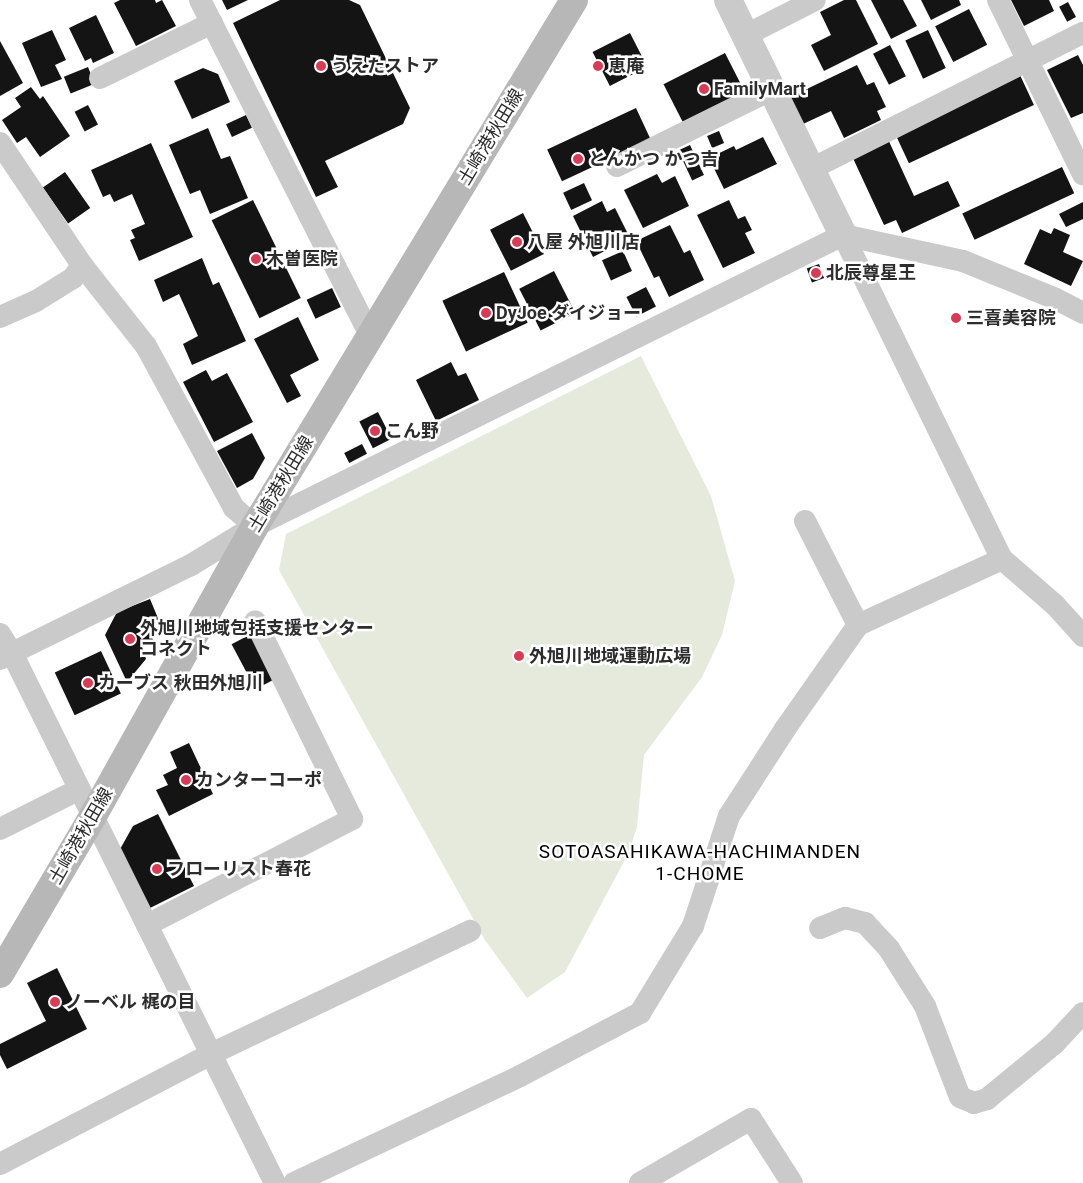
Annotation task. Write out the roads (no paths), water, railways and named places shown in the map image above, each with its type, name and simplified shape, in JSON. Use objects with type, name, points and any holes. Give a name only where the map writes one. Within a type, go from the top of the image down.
[{"type":"main road","name":"土崎港秋田線","points":[[0,974],[93,816],[255,526],[574,0]]},
{"type":"street","points":[[200,0],[371,337]]},
{"type":"street","points":[[728,0],[1002,559],[1056,605],[1083,635]]},
{"type":"street","points":[[746,35],[815,0]]},
{"type":"street","points":[[998,0],[1029,60],[1083,174]]},
{"type":"street","points":[[100,78],[212,23]]},
{"type":"street","points":[[811,169],[1083,33]]},
{"type":"street","points":[[617,166],[772,90]]},
{"type":"street","points":[[0,144],[82,264],[146,346],[234,508],[255,526]]},
{"type":"street","points":[[6,656],[191,565],[255,526],[843,235],[963,261],[1056,299],[1083,314]]},
{"type":"street","points":[[0,317],[36,301],[73,278],[82,264]]},
{"type":"street","points":[[805,521],[858,624]]},
{"type":"street","points":[[294,1183],[520,1076],[640,1013],[693,926],[729,816],[858,624],[1002,559]]},
{"type":"street","points":[[147,925],[352,819],[255,622]]},
{"type":"street","points":[[0,634],[6,656],[80,789],[275,1183]]},
{"type":"street","points":[[0,829],[80,789]]},
{"type":"street","points":[[820,928],[845,918],[865,923],[889,949],[926,1006],[960,1097],[974,1104],[987,1098],[1054,1044],[1083,1013]]},
{"type":"street","points":[[0,1164],[211,1054],[470,930]]},
{"type":"street","points":[[640,1183],[751,1119],[792,1183]]},
{"type":"place","name":"うえたストア","points":[[321,66]]},
{"type":"place","name":"恵庵","points":[[598,66]]},
{"type":"place","name":"FamilyMart","points":[[704,89]]},
{"type":"place","name":"とんかつ かつ吉","points":[[578,159]]},
{"type":"place","name":"八屋 外旭川店","points":[[517,242]]},
{"type":"place","name":"木曽医院","points":[[256,259]]},
{"type":"place","name":"北辰尊星王","points":[[816,273]]},
{"type":"place","name":"DyJoe ダイジョー","points":[[486,313]]},
{"type":"place","name":"三喜美容院","points":[[956,318]]},
{"type":"place","name":"こん野","points":[[375,431]]},
{"type":"place","name":"外旭川地域包括支援センター コネクト","points":[[130,639]]},
{"type":"place","name":"外旭川地域運動広場","points":[[519,656]]},
{"type":"place","name":"カーブス 秋田外旭川","points":[[88,683]]},
{"type":"place","name":"カンターコーポ","points":[[186,780]]},
{"type":"place","name":"フローリスト春花","points":[[157,869]]},
{"type":"place","name":"ノーベル 梶の目","points":[[55,1002]]},
{"type":"district","name":"SOTOASAHIKAWA-HACHIMANDEN 1-CHOME","points":[[700,863]]}]
